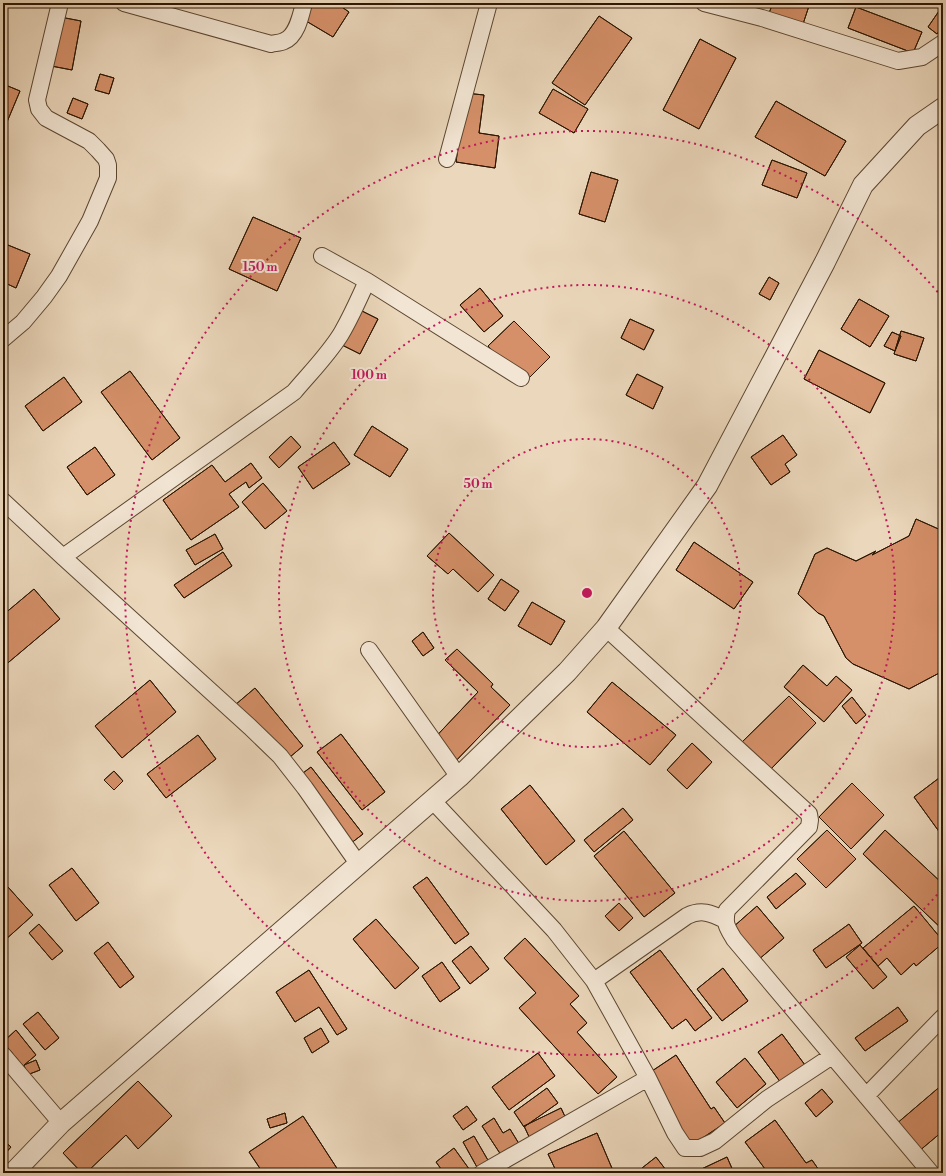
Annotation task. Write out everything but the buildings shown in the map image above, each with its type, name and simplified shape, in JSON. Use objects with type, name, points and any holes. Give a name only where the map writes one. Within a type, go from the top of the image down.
[{"type":"street","points":[[3,339],[23,322],[59,276],[90,221],[108,178],[108,165],[106,158],[98,150],[88,141],[46,118],[39,109],[37,100],[60,3]]},
{"type":"street","points":[[124,3],[271,44],[285,41],[293,33],[304,3]]},
{"type":"street","points":[[448,159],[489,3]]},
{"type":"street","points":[[704,3],[762,18],[898,61],[922,58],[943,43]]},
{"type":"street","points":[[13,1173],[61,1123],[459,777],[567,672],[606,628],[707,486],[821,269],[863,185],[916,126],[943,108]]},
{"type":"street","points":[[322,256],[367,281],[521,378]]},
{"type":"street","points":[[63,557],[294,392],[320,362],[340,335],[356,307],[367,281]]},
{"type":"street","points":[[3,500],[280,756],[305,788],[359,865]]},
{"type":"street","points":[[606,628],[809,814],[809,826],[727,910],[725,920],[734,939],[930,1173]]},
{"type":"street","points":[[369,650],[459,777]]},
{"type":"street","points":[[432,800],[554,930],[594,981],[648,1078],[675,1133],[685,1148],[700,1148],[715,1141],[767,1099],[832,1056]]},
{"type":"street","points":[[594,981],[687,916],[694,913],[705,912],[725,920]]},
{"type":"street","points":[[866,1096],[943,1017]]},
{"type":"street","points":[[3,1055],[61,1123]]},
{"type":"street","points":[[482,1173],[648,1078]]}]
